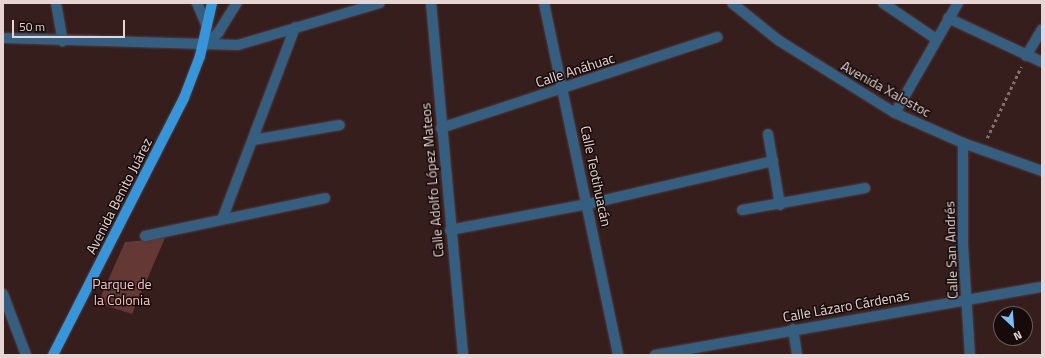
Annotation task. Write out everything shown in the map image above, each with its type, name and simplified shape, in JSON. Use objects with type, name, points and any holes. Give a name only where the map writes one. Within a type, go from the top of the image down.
[{"type":"main road","name":"Avenida Benito Juárez","points":[[53,355],[177,112],[203,47],[212,3]]},
{"type":"street","points":[[56,3],[62,41]]},
{"type":"street","points":[[197,3],[207,26]]},
{"type":"street","points":[[203,47],[218,33],[237,3]]},
{"type":"street","points":[[3,38],[203,47],[244,44],[295,27],[380,3]]},
{"type":"street","name":"Calle Adolfo López Mateos","points":[[431,3],[450,230],[463,355]]},
{"type":"street","name":"Calle Teotihuacán","points":[[544,3],[588,204],[618,355]]},
{"type":"street","name":"Avenida Xalostoc","points":[[732,3],[778,40],[895,113],[963,143],[1042,171]]},
{"type":"street","points":[[883,3],[936,39]]},
{"type":"street","points":[[895,113],[948,18],[958,3]]},
{"type":"street","points":[[948,18],[1026,56],[1042,62]]},
{"type":"street","points":[[223,217],[254,140],[295,27]]},
{"type":"street","points":[[1026,56],[1042,29]]},
{"type":"street","name":"Calle Anáhuac","points":[[441,128],[563,90],[717,37]]},
{"type":"street","points":[[254,140],[340,125]]},
{"type":"street","points":[[768,134],[780,204]]},
{"type":"street","name":"Calle San Andrés","points":[[963,143],[970,355]]},
{"type":"street","points":[[450,230],[588,204],[773,161]]},
{"type":"street","points":[[742,210],[865,188]]},
{"type":"street","points":[[145,236],[223,217],[325,198]]},
{"type":"street","name":"Calle Lázaro Cárdenas","points":[[655,355],[793,329],[967,299],[1042,288]]},
{"type":"street","points":[[3,294],[26,355]]},
{"type":"street","points":[[793,329],[797,355]]},
{"type":"path","points":[[982,149],[1026,56]]},
{"type":"green space","name":"Parque de la Colonia","points":[[165,238],[132,314],[98,303],[125,242]]}]
